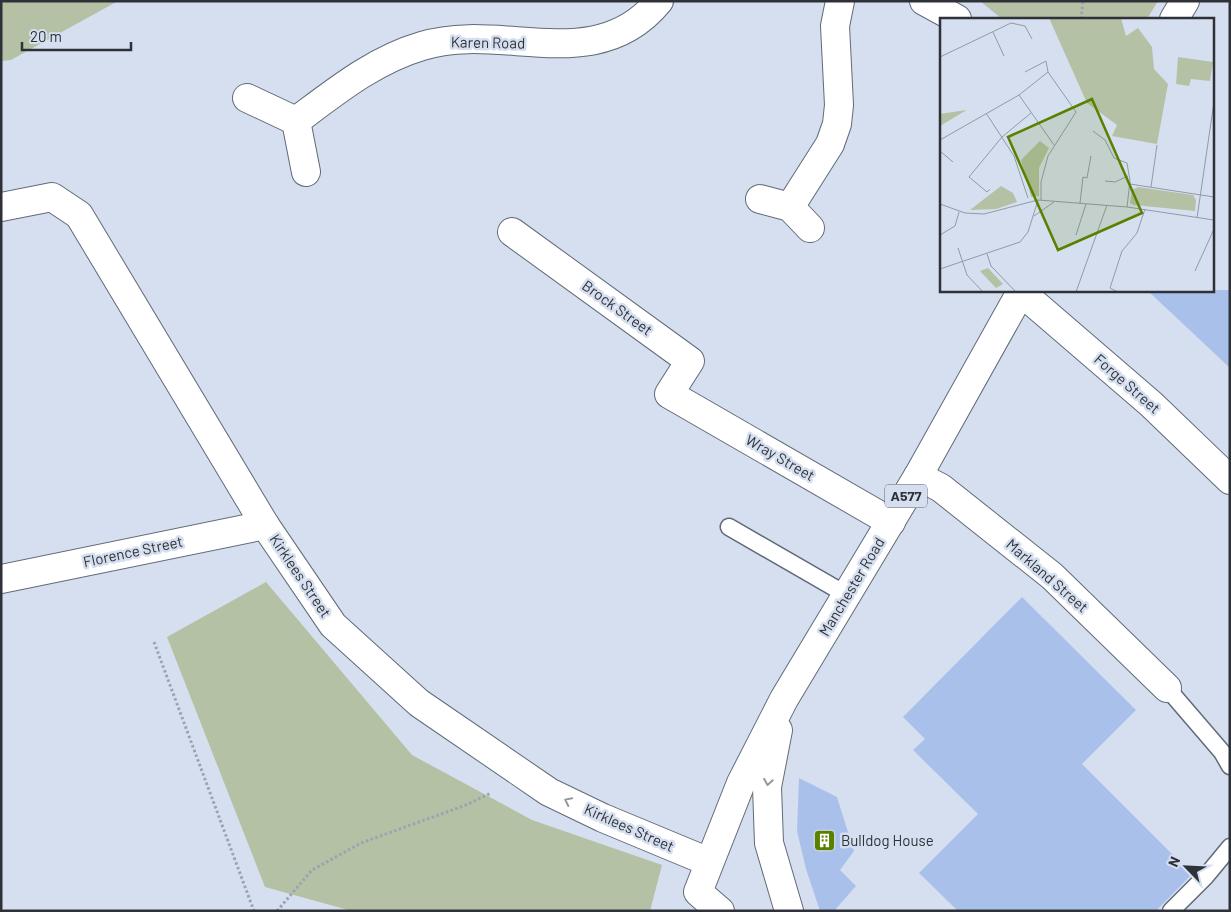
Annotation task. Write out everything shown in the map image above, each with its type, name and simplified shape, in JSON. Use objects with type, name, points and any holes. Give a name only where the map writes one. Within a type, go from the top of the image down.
[{"type":"main road","name":"Karen Road","points":[[296,121],[354,79],[387,59],[423,45],[462,39],[552,44],[586,43],[619,33],[647,16],[659,1]]},
{"type":"main road","points":[[790,207],[830,144],[837,124],[839,104],[835,26],[840,1]]},
{"type":"main road","points":[[924,1],[955,18]]},
{"type":"main road","points":[[1175,18],[1185,1]]},
{"type":"main road","points":[[247,98],[296,121],[306,172]]},
{"type":"main road","name":"Kirklees Street","points":[[1,206],[52,197],[79,215],[265,525],[333,625],[419,704],[549,792],[603,818],[709,862]]},
{"type":"main road","points":[[760,199],[790,207],[810,228]]},
{"type":"main road","name":"Brock Street","points":[[512,232],[690,361],[669,394]]},
{"type":"main road","name":"Manchester Road","points":[[720,911],[698,892],[741,783],[784,699],[918,476],[1022,291]]},
{"type":"main road","name":"Forge Street","points":[[1022,291],[1151,404],[1230,480]]},
{"type":"main road","name":"Wray Street","points":[[669,394],[891,522]]},
{"type":"main road","name":"Markland Street","points":[[918,476],[941,488],[1052,576],[1167,688]]},
{"type":"main road","name":"Florence Street","points":[[1,579],[265,525]]},
{"type":"main road","points":[[784,699],[767,788],[769,843],[788,911]]},
{"type":"lane","points":[[729,526],[847,594]]},
{"type":"lane","points":[[1167,688],[1222,752],[1230,766]]},
{"type":"lane","points":[[1170,911],[1206,876],[1230,847]]},
{"type":"path","points":[[1081,18],[1083,1]]},
{"type":"path","points":[[154,642],[254,911]]},
{"type":"path","points":[[277,911],[312,870],[352,847],[401,827],[466,805],[525,776]]},
{"type":"green space","points":[[1,1],[118,1],[11,60],[1,61]]},
{"type":"green space","points":[[980,1],[1158,1],[1148,18],[1001,18]]},
{"type":"green space","points":[[266,582],[412,755],[532,820],[662,865],[650,911],[352,911],[265,887],[167,637]]},
{"type":"building","points":[[1230,290],[1230,368],[1148,291]]},
{"type":"building","points":[[1022,597],[1136,710],[1082,764],[1192,874],[1156,911],[958,911],[919,873],[978,814],[913,750],[925,739],[903,717]]},
{"type":"building","name":"Bulldog House","points":[[799,778],[837,797],[854,851],[840,870],[856,886],[834,911],[820,911],[806,869],[797,831]]},
{"type":"place","name":"Bulldog House","points":[[825,841]]}]
